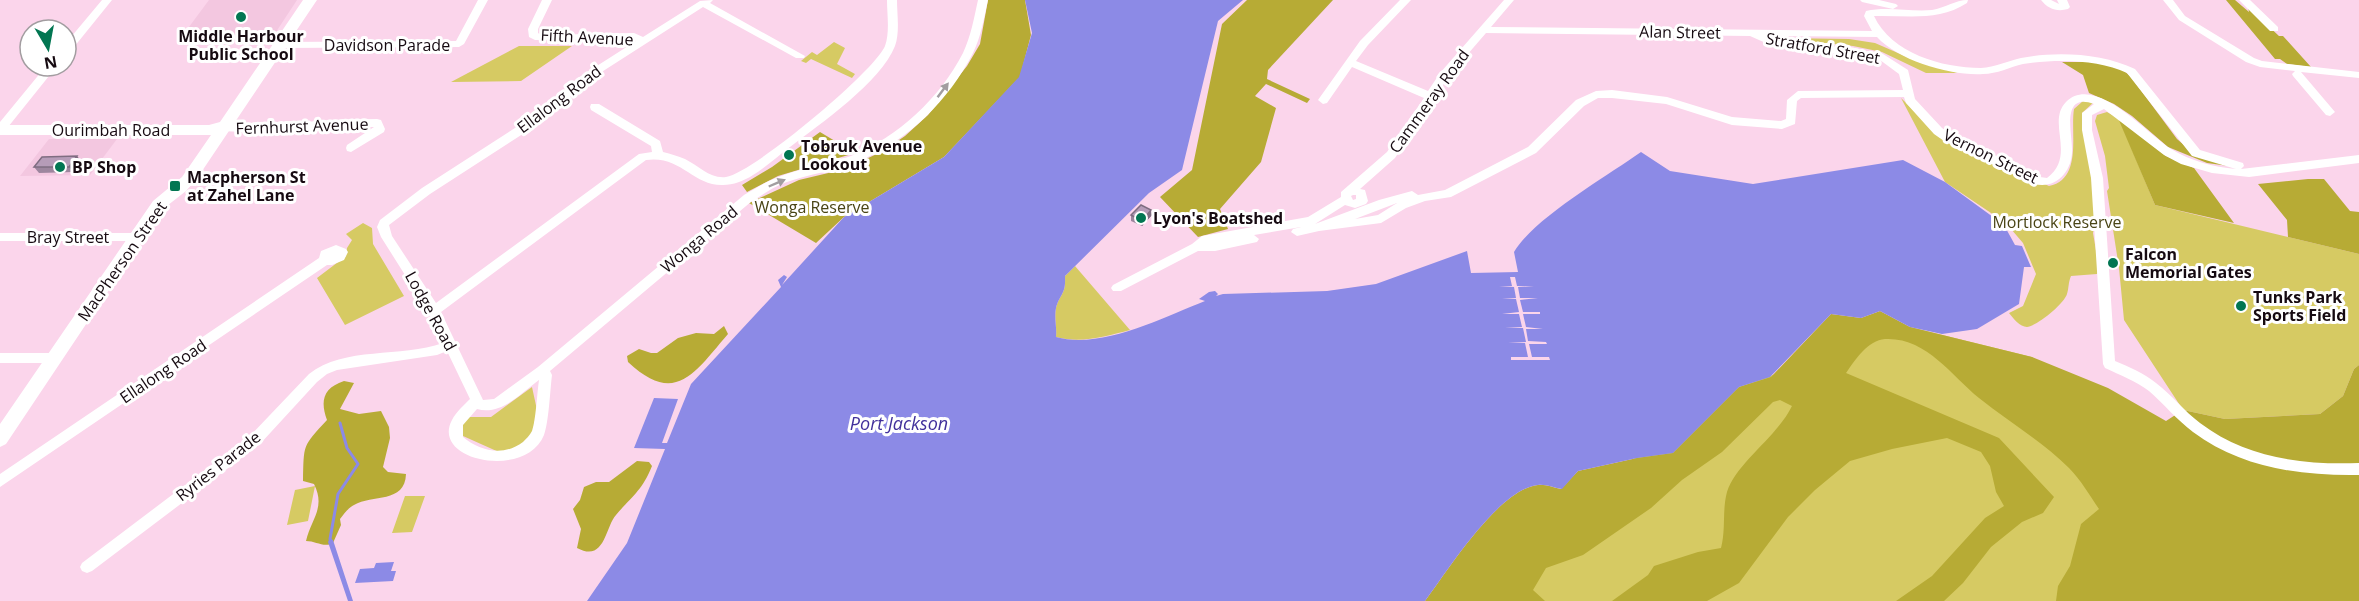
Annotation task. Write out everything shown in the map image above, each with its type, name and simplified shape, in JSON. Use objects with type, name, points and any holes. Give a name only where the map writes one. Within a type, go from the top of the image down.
[{"type":"main road","name":"MacPherson Street","points":[[0,439],[158,205],[187,181],[218,138],[221,127],[230,120],[310,0]]},
{"type":"main road","name":"Ourimbah Road","points":[[0,129],[209,130],[221,127]]},
{"type":"street","points":[[78,35],[107,0]]},
{"type":"street","name":"Davidson Parade","points":[[280,45],[459,44],[483,0]]},
{"type":"street","name":"Fifth Avenue","points":[[547,0],[534,29],[533,35],[539,38],[634,36],[642,40]]},
{"type":"street","points":[[434,311],[634,162],[644,157],[658,154],[669,155],[711,180],[734,180],[750,171],[840,101],[879,63],[890,47],[892,0]]},
{"type":"street","name":"Wonga Road","points":[[476,401],[486,406],[497,404],[543,371],[748,198],[780,181],[858,158],[878,148],[906,128],[935,101],[962,63],[977,30],[983,0]]},
{"type":"street","points":[[1323,100],[1364,43],[1406,0]]},
{"type":"street","name":"Cammeray Road","points":[[1357,203],[1370,174],[1391,155],[1444,75],[1509,0]]},
{"type":"street","points":[[1865,0],[1892,6],[1940,6],[1965,0]]},
{"type":"street","points":[[1965,0],[1953,9],[1942,12],[1869,14],[1878,34],[1902,51],[1959,70],[1995,70],[2023,61],[2083,59],[2121,64],[2131,71],[2196,153],[2258,171]]},
{"type":"street","points":[[2046,0],[2052,6],[2066,7],[2062,0]]},
{"type":"street","points":[[2168,0],[2182,18],[2240,56],[2260,64],[2359,75]]},
{"type":"street","points":[[2244,0],[2274,29]]},
{"type":"street","points":[[705,2],[800,56]]},
{"type":"street","name":"Ellalong Road","points":[[384,223],[426,191],[539,118],[582,80],[642,40],[669,27],[705,2]]},
{"type":"street","name":"Alan Street","points":[[1482,30],[1878,34]]},
{"type":"street","name":"Stratford Street","points":[[1752,33],[1768,41],[1883,57],[1904,72],[1908,84],[1907,93]]},
{"type":"street","points":[[2240,56],[2254,67],[2359,80]]},
{"type":"street","points":[[1350,62],[1429,96]]},
{"type":"street","points":[[2297,74],[2330,112]]},
{"type":"street","points":[[0,129],[42,78]]},
{"type":"street","points":[[1201,243],[1215,247],[1381,219],[1402,205],[1424,197],[1448,194],[1532,150],[1580,103],[1596,95],[1612,94],[1667,102],[1732,120],[1782,125],[1791,121],[1792,100],[1798,94],[1907,93]]},
{"type":"street","name":"Vernon Street","points":[[1907,93],[1910,100],[1938,131],[1948,138],[2046,183],[2054,180],[2066,159],[2064,136],[2067,108],[2073,102],[2088,98],[2126,117],[2153,143],[2177,157],[2213,169],[2248,174],[2359,159]]},
{"type":"street","points":[[2105,105],[2096,107],[2087,113],[2087,130],[2097,178],[2109,364],[2153,388],[2188,421],[2225,447],[2253,459],[2285,465],[2359,469]]},
{"type":"street","points":[[595,107],[656,144],[658,154]]},
{"type":"street","name":"Fernhurst Avenue","points":[[221,127],[271,129],[378,123],[380,129],[351,148]]},
{"type":"street","points":[[1117,288],[1201,243],[1311,221],[1357,203],[1385,204],[1416,194],[1424,197]]},
{"type":"street","points":[[1322,228],[1357,203]]},
{"type":"street","name":"Lodge Road","points":[[384,223],[383,227],[387,237],[434,311],[476,401]]},
{"type":"street","name":"Bray Street","points":[[0,237],[137,237]]},
{"type":"street","name":"Ellalong Road","points":[[0,481],[325,260]]},
{"type":"street","name":"Ryries Parade","points":[[87,567],[255,440],[323,370],[336,365],[437,350],[451,345]]},
{"type":"street","points":[[0,358],[55,358]]},
{"type":"street","points":[[476,401],[457,423],[456,439],[466,449],[492,459],[519,451],[538,434],[546,375],[543,371]]},
{"type":"street","points":[[0,468],[17,470]]},
{"type":"shaded area","name":"Middle Harbour Public School","points":[[209,0],[297,0],[274,35],[183,35]]},
{"type":"shaded area","points":[[49,139],[117,139],[90,175],[20,176]]},
{"type":"green space","name":"Wonga Reserve","points":[[988,0],[1025,0],[1031,35],[1020,77],[944,157],[844,217],[816,243],[749,203],[799,180],[845,169],[883,151],[905,136],[928,115],[967,66],[980,44]]},
{"type":"green space","points":[[1247,0],[1333,0],[1268,70],[1267,79],[1310,99],[1307,103],[1266,84],[1255,96],[1276,108],[1261,162],[1220,209],[1228,229],[1198,237],[1160,197],[1192,170],[1222,24]]},
{"type":"green space","points":[[2226,0],[2235,0],[2249,12],[2248,7],[2279,36],[2283,36],[2311,67],[2287,64],[2280,59],[2275,59]]},
{"type":"green space","points":[[1775,38],[1849,39],[1875,43],[1914,60],[1958,73],[1926,73],[1882,52],[1853,46]]},
{"type":"green space","points":[[834,42],[845,48],[837,64],[855,74],[852,78],[811,59],[806,63],[801,61],[812,52],[817,55]]},
{"type":"green space","points":[[519,46],[572,46],[521,81],[451,82]]},
{"type":"green space","points":[[2062,62],[2099,62],[2121,68],[2131,77],[2177,139],[2191,151],[2236,167],[2207,163],[2168,147],[2132,116],[2114,104],[2089,93],[2083,75]]},
{"type":"green space","name":"Mortlock Reserve","points":[[1901,98],[1940,136],[2049,186],[2060,182],[2071,165],[2074,109],[2083,101],[2094,102],[2082,113],[2092,174],[2095,223],[2093,233],[2099,268],[2097,274],[2071,276],[2065,298],[2050,314],[2027,327],[2017,322],[2009,313],[2023,306],[2036,274],[2023,243],[2011,229],[1991,213],[1945,182]]},
{"type":"green space","name":"Tunks Park Sports Field","points":[[2107,112],[2118,118],[2121,123],[2155,205],[2359,254],[2359,365],[2354,369],[2343,396],[2320,414],[2225,419],[2183,410],[2124,320],[2119,268],[2107,191],[2109,188],[2105,156],[2095,121],[2097,115]]},
{"type":"green space","points":[[2118,118],[2166,156],[2194,168],[2234,223],[2155,205]]},
{"type":"green space","points":[[820,132],[855,153],[778,176],[747,192],[742,185],[772,167]]},
{"type":"green space","points":[[2324,179],[2350,211],[2359,212],[2359,254],[2288,237],[2287,220],[2258,184]]},
{"type":"green space","points":[[363,223],[372,228],[373,244],[404,296],[345,325],[317,278],[346,256],[347,248],[352,240],[346,234]]},
{"type":"green space","points":[[1075,266],[1130,330],[1103,337],[1075,340],[1056,337],[1056,308],[1064,291],[1065,276]]},
{"type":"green space","points":[[1880,311],[1910,327],[2032,357],[2108,388],[2166,421],[2183,410],[2225,419],[2320,414],[2343,396],[2354,369],[2359,365],[2359,601],[2056,601],[2058,586],[2070,566],[2081,524],[2099,509],[2077,478],[2059,458],[1979,398],[1937,359],[1913,344],[1885,339],[1868,347],[1846,373],[1999,438],[2054,497],[2043,513],[2022,522],[1991,547],[1963,583],[1944,601],[1896,601],[1932,576],[1985,518],[2004,506],[1996,492],[1990,466],[1981,452],[1947,438],[1892,449],[1850,461],[1815,490],[1788,517],[1739,583],[1707,601],[1612,601],[1648,575],[1654,566],[1698,552],[1721,548],[1727,492],[1739,471],[1777,428],[1792,406],[1780,400],[1773,402],[1722,452],[1682,480],[1651,508],[1583,555],[1546,568],[1533,590],[1545,601],[1425,601],[1476,533],[1507,500],[1523,490],[1538,485],[1561,489],[1578,471],[1673,453],[1739,387],[1771,377],[1831,314],[1861,318]]},
{"type":"green space","points":[[724,326],[728,334],[705,361],[684,379],[672,383],[659,382],[628,362],[627,356],[639,349],[657,353],[678,338],[696,333],[714,334]]},
{"type":"green space","points":[[1910,327],[2032,357],[2359,601],[1425,601],[1739,387]]},
{"type":"green space","points":[[344,381],[354,383],[340,409],[359,414],[381,411],[389,427],[390,438],[383,467],[388,472],[406,474],[400,490],[394,494],[361,502],[350,508],[340,519],[341,525],[333,543],[323,545],[306,541],[319,500],[314,484],[303,481],[304,453],[309,441],[327,420],[324,407],[325,396],[332,387]]},
{"type":"green space","points":[[532,387],[537,410],[532,436],[519,447],[501,453],[463,436],[462,424],[468,417],[491,417]]},
{"type":"green space","points":[[637,461],[649,462],[652,466],[640,487],[612,520],[603,542],[593,551],[577,548],[581,529],[573,509],[580,500],[584,487],[596,482],[609,482]]},
{"type":"green space","points":[[315,486],[308,521],[287,525],[295,490]]},
{"type":"green space","points":[[405,496],[425,496],[412,532],[392,533]]},
{"type":"water","name":"Port Jackson","points":[[1025,0],[1243,0],[1218,21],[1182,170],[1149,193],[1065,276],[1064,291],[1056,308],[1056,337],[1074,340],[1112,336],[1152,323],[1205,301],[1199,299],[1215,291],[1218,294],[1216,296],[1327,291],[1376,284],[1467,251],[1471,273],[1518,272],[1514,252],[1537,226],[1641,152],[1670,171],[1753,184],[1903,160],[1945,182],[2004,225],[2015,245],[2022,246],[2031,267],[2024,267],[2019,304],[1977,329],[1942,334],[1910,327],[1880,311],[1861,318],[1831,314],[1770,377],[1739,387],[1673,453],[1578,471],[1562,489],[1538,485],[1523,490],[1507,500],[1476,533],[1425,601],[587,601],[627,543],[665,449],[634,448],[654,398],[678,399],[662,443],[667,443],[691,384],[781,287],[778,280],[784,275],[787,277],[782,285],[844,217],[944,157],[1019,77],[1032,33]]},
{"type":"water","points":[[330,538],[333,540],[353,601],[348,601],[328,542]]},
{"type":"water","points":[[394,562],[391,571],[396,571],[393,581],[355,583],[360,569],[374,568],[376,563]]},
{"type":"pier","points":[[1510,277],[1515,277],[1517,286],[1534,286],[1518,287],[1520,298],[1538,298],[1520,300],[1523,312],[1540,312],[1540,314],[1523,314],[1526,327],[1543,329],[1526,329],[1528,341],[1546,342],[1547,344],[1529,344],[1532,357],[1549,357],[1550,360],[1511,360],[1511,357],[1528,357],[1525,343],[1508,343],[1526,342],[1523,328],[1505,328],[1522,327],[1519,314],[1502,314],[1519,312],[1516,299],[1502,299],[1516,298],[1514,287],[1499,286],[1512,286]]},
{"type":"building","points":[[77,156],[69,167],[34,167],[42,157]]},
{"type":"building","points":[[1141,205],[1151,210],[1142,221],[1131,215]]},
{"type":"waterway","points":[[330,539],[338,494],[358,464],[347,448],[340,423]]},
{"type":"place","name":"Middle Harbour Public School","points":[[241,17]]},
{"type":"place","name":"Tobruk Avenue Lookout","points":[[789,155]]},
{"type":"place","name":"BP Shop","points":[[60,167]]},
{"type":"place","name":"Macpherson St at Zahel Lane","points":[[175,186]]},
{"type":"place","name":"Lyon's Boatshed","points":[[1141,218]]},
{"type":"place","name":"Falcon Memorial Gates","points":[[2113,263]]},
{"type":"place","name":"Tunks Park Sports Field","points":[[2241,306]]}]
